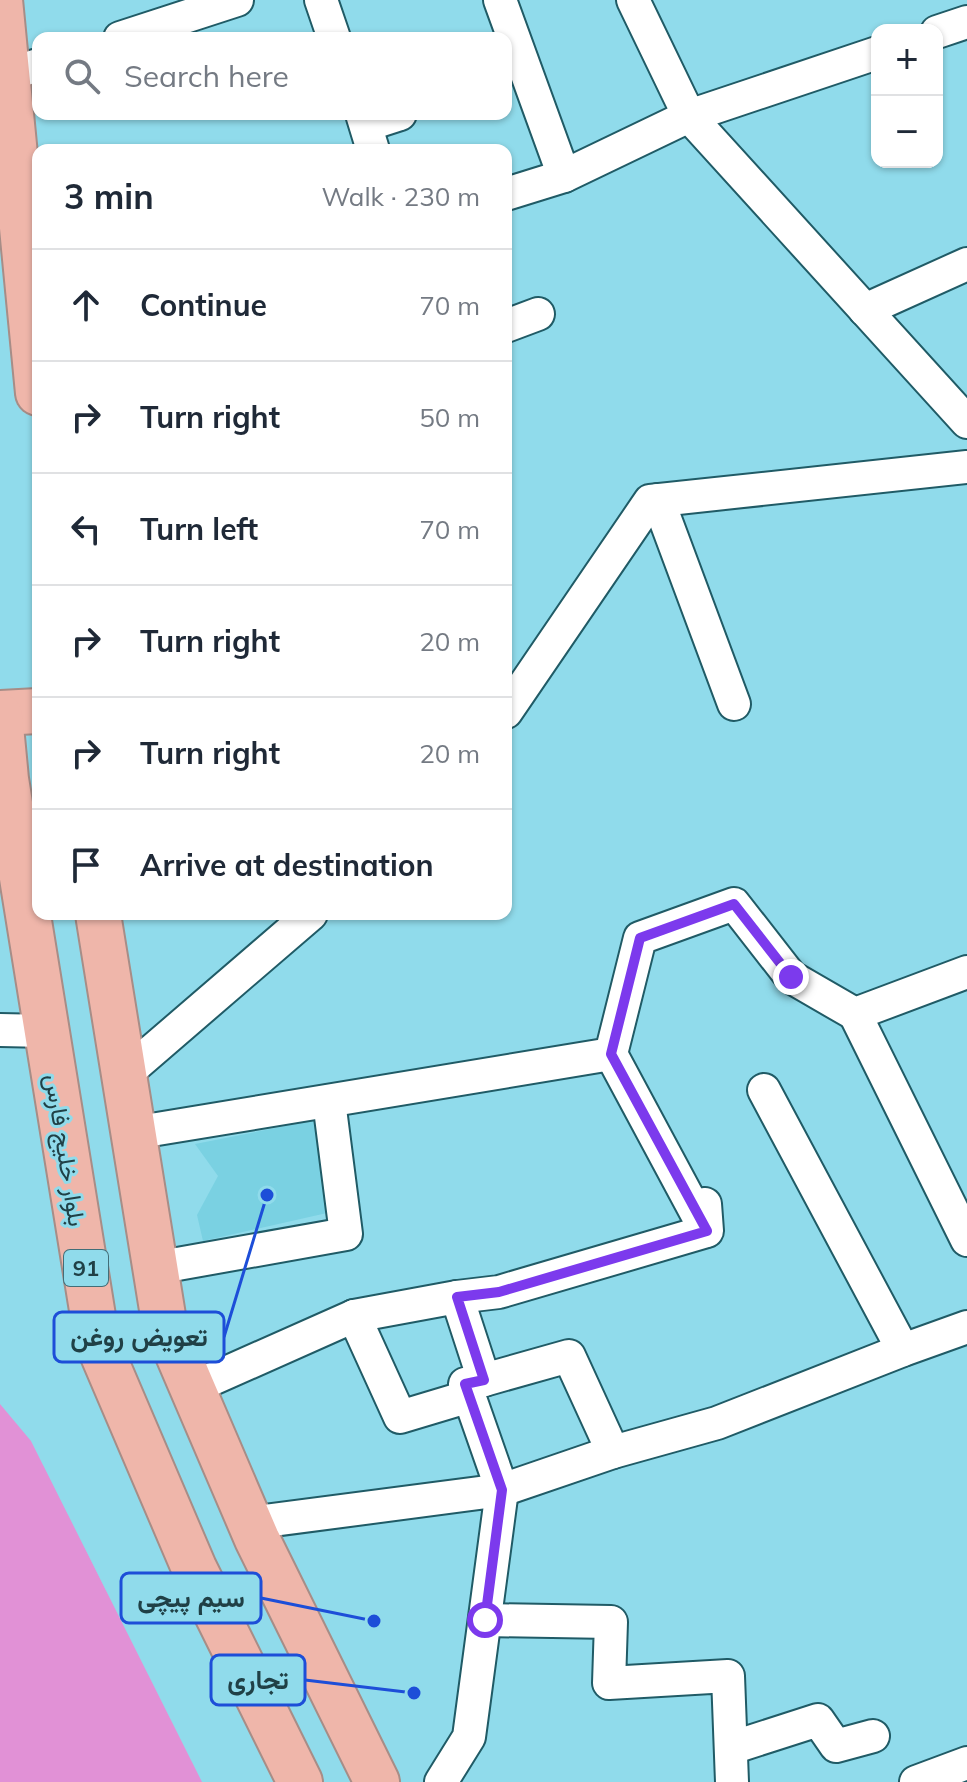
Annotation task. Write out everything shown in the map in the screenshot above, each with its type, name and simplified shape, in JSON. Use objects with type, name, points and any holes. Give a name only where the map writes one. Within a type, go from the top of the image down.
[{"type":"highway","points":[[0,0],[23,70],[32,262]]},
{"type":"highway","points":[[0,714],[32,711]]},
{"type":"highway","name":"بلوار خلیج فارس","points":[[0,714],[6,779],[97,1341],[194,1568],[300,1782]]},
{"type":"highway","points":[[99,920],[164,1322],[250,1523],[377,1782]]},
{"type":"street","points":[[138,32],[237,0]]},
{"type":"street","points":[[321,0],[332,32]]},
{"type":"street","points":[[500,0],[512,32]]},
{"type":"street","points":[[633,0],[689,116],[967,422]]},
{"type":"street","points":[[943,30],[967,22]]},
{"type":"street","points":[[512,33],[564,176]]},
{"type":"street","points":[[512,192],[564,176],[689,116],[871,55]]},
{"type":"street","points":[[367,130],[388,120]]},
{"type":"street","points":[[865,310],[967,264]]},
{"type":"street","points":[[512,324],[538,314]]},
{"type":"street","points":[[512,698],[650,501],[967,467]]},
{"type":"street","points":[[658,500],[734,704]]},
{"type":"street","points":[[192,1388],[354,1316],[499,1292],[706,1218],[611,1054],[640,938],[734,904],[791,977],[855,1014],[967,1240]]},
{"type":"street","points":[[124,1075],[304,920]]},
{"type":"street","points":[[855,1014],[967,972]]},
{"type":"street","points":[[0,1030],[47,1031]]},
{"type":"street","points":[[133,1133],[611,1054]]},
{"type":"street","points":[[764,1090],[903,1350]]},
{"type":"street","points":[[155,1268],[346,1234],[329,1101]]},
{"type":"street","points":[[441,1782],[469,1737],[502,1490],[457,1297]]},
{"type":"street","points":[[354,1316],[400,1417],[569,1356],[613,1452]]},
{"type":"street","points":[[250,1523],[502,1490],[613,1452],[717,1423],[967,1327]]},
{"type":"street","points":[[485,1620],[611,1622],[609,1683],[728,1676],[732,1782]]},
{"type":"street","points":[[731,1748],[818,1720],[836,1746],[873,1736]]},
{"type":"street","points":[[916,1782],[967,1763]]},
{"type":"shaded area","points":[[316,1120],[327,1213],[203,1241],[197,1215],[218,1176],[195,1144]]},
{"type":"shaded area","points":[[0,1404],[31,1441],[202,1782],[0,1782]]},
{"type":"place","name":"تعویض روغن","points":[[267,1195]]},
{"type":"place","name":"سیم پیچی","points":[[374,1621]]},
{"type":"place","name":"تجاری","points":[[414,1693]]},
{"type":"route","points":[[485,1620],[502,1490],[465,1384],[484,1380],[457,1297],[499,1292],[707,1231],[611,1054],[640,938],[734,904],[791,977]]}]
